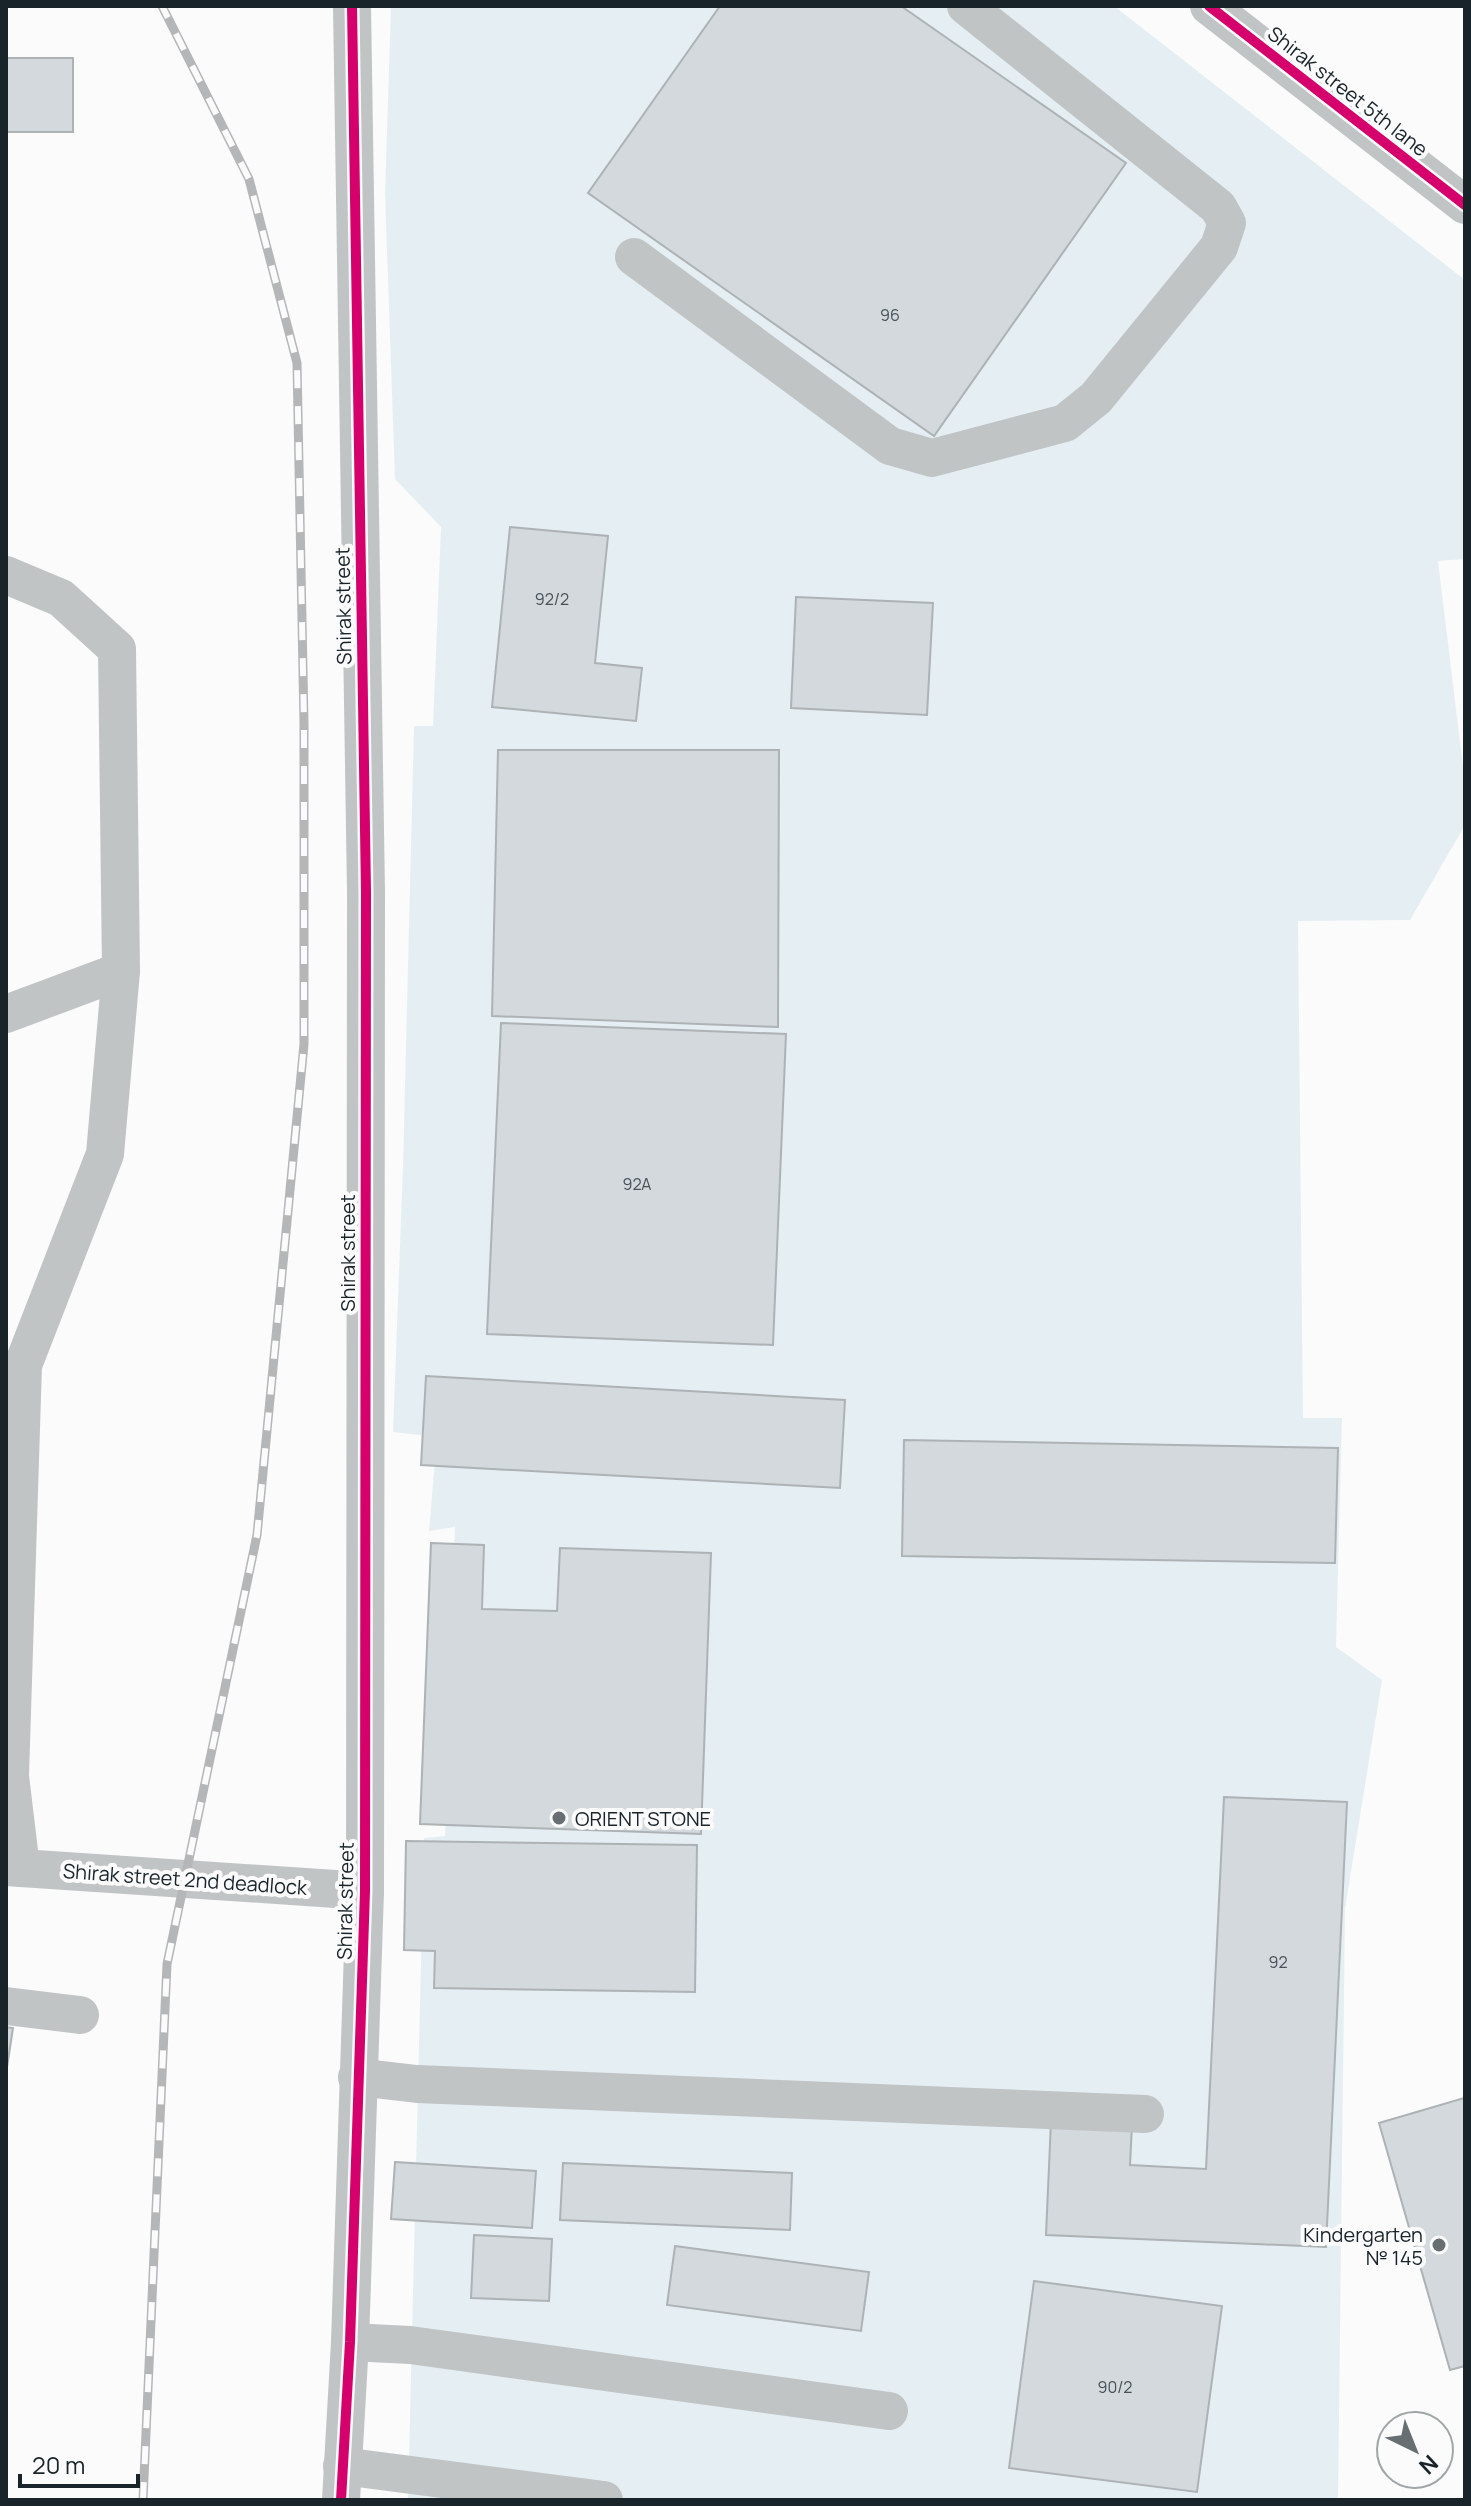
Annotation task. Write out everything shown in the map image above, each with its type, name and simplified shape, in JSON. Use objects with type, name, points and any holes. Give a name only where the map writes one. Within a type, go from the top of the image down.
[{"type":"street","name":"Shirak street","points":[[342,2483],[350,2342],[365,1891],[366,892],[352,6]]},
{"type":"street","points":[[634,257],[890,446],[932,458],[1065,423],[1096,398],[1219,247],[1227,223],[1218,207],[966,6]]},
{"type":"street","name":"Shirak street 5th lane","points":[[1209,6],[1465,205]]},
{"type":"street","points":[[6,575],[61,598],[117,649],[121,971],[105,1154],[23,1365],[10,1776],[14,1867]]},
{"type":"street","points":[[6,1014],[121,971]]},
{"type":"street","name":"Shirak street 2nd deadlock","points":[[14,1867],[365,1891]]},
{"type":"street","points":[[6,2006],[80,2015]]},
{"type":"street","points":[[357,2077],[417,2084],[1145,2114]]},
{"type":"street","points":[[350,2342],[410,2345],[889,2411]]},
{"type":"street","points":[[342,2483],[604,2500]]},
{"type":"shaded area","points":[[391,6],[1114,6],[1465,280],[1465,559],[1438,561],[1465,783],[1465,825],[1410,920],[1298,921],[1303,1418],[1342,1418],[1336,1647],[1382,1680],[1345,1909],[1338,2500],[408,2500],[424,1838],[445,1836],[455,1527],[429,1531],[437,1437],[393,1432],[414,726],[433,726],[441,527],[395,479],[385,194]]},
{"type":"building","points":[[720,6],[901,6],[1126,163],[934,436],[588,193]]},
{"type":"building","points":[[6,58],[73,58],[73,132],[6,132]]},
{"type":"building","points":[[510,527],[608,536],[595,663],[642,668],[636,721],[492,707]]},
{"type":"building","points":[[796,597],[933,603],[927,715],[791,708]]},
{"type":"building","points":[[498,750],[779,750],[778,1027],[492,1016]]},
{"type":"building","points":[[501,1023],[786,1034],[773,1345],[487,1334]]},
{"type":"building","points":[[426,1376],[845,1400],[840,1488],[421,1465]]},
{"type":"building","points":[[904,1440],[1338,1448],[1335,1563],[902,1556]]},
{"type":"building","points":[[431,1543],[484,1545],[482,1609],[557,1611],[560,1548],[711,1553],[701,1834],[420,1824]]},
{"type":"building","points":[[1224,1797],[1347,1802],[1326,2247],[1046,2235],[1051,2121],[1132,2125],[1130,2165],[1206,2169]]},
{"type":"building","points":[[406,1841],[697,1845],[695,1992],[434,1988],[435,1951],[404,1950]]},
{"type":"building","points":[[6,2027],[13,2028],[6,2074]]},
{"type":"building","name":"Kindergarten № 145","points":[[1464,2098],[1465,2366],[1450,2370],[1379,2123]]},
{"type":"building","points":[[395,2162],[536,2171],[532,2228],[391,2219]]},
{"type":"building","points":[[563,2163],[792,2173],[790,2230],[560,2220]]},
{"type":"building","points":[[474,2235],[552,2239],[549,2301],[471,2298]]},
{"type":"building","points":[[675,2246],[869,2272],[861,2331],[667,2305]]},
{"type":"building","points":[[1034,2281],[1222,2306],[1197,2492],[1009,2468]]},
{"type":"railway","points":[[143,2500],[167,1964],[257,1535],[304,1044],[304,723],[297,363],[249,179],[162,6]]},
{"type":"cycle path","points":[[341,2500],[350,2342],[365,1891],[366,892],[352,6]]},
{"type":"cycle path","points":[[1209,6],[1465,205]]},
{"type":"place","name":"ORIENT STONE","points":[[559,1818]]},
{"type":"place","name":"Kindergarten № 145","points":[[1439,2245]]}]
